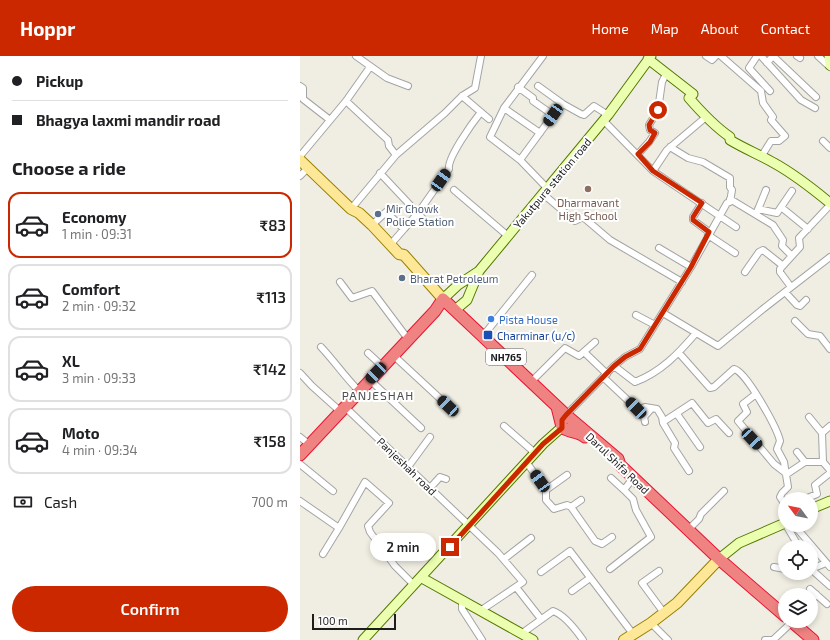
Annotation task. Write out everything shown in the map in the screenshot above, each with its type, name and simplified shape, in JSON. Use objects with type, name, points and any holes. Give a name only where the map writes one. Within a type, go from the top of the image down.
[{"type":"highway","name":"NH765","points":[[441,297],[556,405],[563,421]]},
{"type":"highway","points":[[300,455],[435,311],[441,297]]},
{"type":"highway","points":[[435,311],[455,310]]},
{"type":"highway","name":"Darul Shifa Road","points":[[563,421],[566,431],[579,432],[614,463],[620,465],[719,559],[778,610]]},
{"type":"highway","name":"Darul Shifa Road","points":[[799,628],[813,640]]},
{"type":"main road","points":[[300,156],[308,168],[355,209]]},
{"type":"main road","points":[[300,156],[372,225],[402,255],[400,258],[434,293],[441,297]]},
{"type":"main road","points":[[624,640],[651,623],[677,603],[719,559]]},
{"type":"street","points":[[356,56],[387,78],[408,86]]},
{"type":"street","points":[[355,209],[380,173],[396,155],[445,113],[462,96],[475,88],[480,56]]},
{"type":"street","points":[[542,56],[504,108],[490,137],[520,160],[545,191],[575,221],[583,217],[610,240],[682,282]]},
{"type":"street","points":[[706,56],[712,60],[716,56]]},
{"type":"street","points":[[721,56],[761,92],[763,103],[774,117],[771,120],[784,136],[779,141],[771,141],[761,157]]},
{"type":"street","points":[[742,75],[757,56]]},
{"type":"street","points":[[761,56],[801,100],[815,108]]},
{"type":"street","points":[[818,56],[830,66]]},
{"type":"street","points":[[829,56],[830,66]]},
{"type":"street","points":[[647,57],[666,74],[693,94],[689,98],[706,117],[730,137],[730,140],[774,163],[811,188],[830,204],[799,238],[800,247],[782,265],[780,272],[791,287]]},
{"type":"street","name":"Yakutpura station road","points":[[455,310],[467,300],[479,271],[606,118],[647,57]]},
{"type":"street","points":[[767,63],[772,57],[774,57],[816,97]]},
{"type":"street","points":[[300,156],[346,101],[370,67]]},
{"type":"street","points":[[749,68],[770,91]]},
{"type":"street","points":[[638,154],[650,142],[655,133],[650,130],[649,125],[658,110],[662,82],[666,74]]},
{"type":"street","points":[[300,86],[303,88],[302,99],[330,120]]},
{"type":"street","points":[[538,86],[563,104],[584,115],[596,106],[653,171],[736,227]]},
{"type":"street","points":[[518,88],[553,115]]},
{"type":"street","points":[[462,96],[489,119]]},
{"type":"street","points":[[346,101],[388,140],[389,146],[396,155]]},
{"type":"street","points":[[520,160],[553,115],[563,104]]},
{"type":"street","points":[[504,108],[540,133]]},
{"type":"street","points":[[391,244],[418,213],[449,170],[449,164],[461,142],[481,112]]},
{"type":"street","points":[[653,171],[670,147],[706,117]]},
{"type":"street","points":[[823,141],[830,148]]},
{"type":"street","points":[[363,640],[422,578],[614,366],[625,357],[640,349],[664,312],[730,199],[732,190],[730,186],[730,178],[702,162],[688,158],[670,147]]},
{"type":"street","points":[[300,176],[308,168]]},
{"type":"street","points":[[380,173],[426,222]]},
{"type":"street","points":[[454,190],[508,236]]},
{"type":"street","points":[[757,211],[766,190]]},
{"type":"street","points":[[730,199],[757,211],[775,213],[792,191]]},
{"type":"street","points":[[702,203],[693,217],[693,220],[735,253]]},
{"type":"street","points":[[781,207],[808,229]]},
{"type":"street","points":[[757,211],[776,228],[783,240],[782,246],[791,255]]},
{"type":"street","points":[[372,225],[386,212],[404,229]]},
{"type":"street","points":[[660,248],[691,267]]},
{"type":"street","points":[[745,272],[759,252],[763,250],[782,265]]},
{"type":"street","points":[[664,312],[718,346],[830,257]]},
{"type":"street","points":[[441,297],[479,271]]},
{"type":"street","points":[[483,336],[532,275]]},
{"type":"street","points":[[340,282],[352,298],[372,291],[408,339]]},
{"type":"street","points":[[785,292],[797,306],[800,306],[806,300]]},
{"type":"street","points":[[636,315],[655,325]]},
{"type":"street","points":[[795,321],[808,334],[820,336],[830,349]]},
{"type":"street","points":[[614,366],[635,382],[655,373],[679,353],[696,333]]},
{"type":"street","points":[[532,381],[565,348],[579,356],[595,342]]},
{"type":"street","points":[[321,347],[359,391]]},
{"type":"street","points":[[584,352],[636,408],[640,410],[644,407],[657,409],[675,443],[674,448],[690,471]]},
{"type":"street","points":[[368,353],[382,366]]},
{"type":"street","points":[[679,353],[710,388],[714,387],[736,369],[756,394],[778,432],[780,440],[777,446],[765,454]]},
{"type":"street","points":[[393,355],[448,406]]},
{"type":"street","name":"Panjeshah road","points":[[300,373],[312,386],[343,409],[408,467],[504,559],[523,582],[516,586]]},
{"type":"street","points":[[370,380],[421,428]]},
{"type":"street","points":[[756,394],[743,404],[747,412],[738,420],[765,454],[778,468],[787,474]]},
{"type":"street","points":[[663,422],[692,403],[708,423],[716,419],[729,434]]},
{"type":"street","points":[[645,422],[644,417],[651,409]]},
{"type":"street","points":[[677,414],[700,447]]},
{"type":"street","points":[[809,417],[822,433],[823,462],[830,472],[815,485],[817,492]]},
{"type":"street","points":[[504,426],[535,453]]},
{"type":"street","points":[[822,433],[830,426]]},
{"type":"street","points":[[300,437],[310,444]]},
{"type":"street","points":[[408,467],[430,437]]},
{"type":"street","points":[[777,446],[777,451],[784,462],[787,474],[788,487],[783,492]]},
{"type":"street","points":[[797,452],[805,462]]},
{"type":"street","points":[[787,474],[805,462],[823,462]]},
{"type":"street","points":[[527,463],[546,490],[546,500],[552,508],[556,509],[567,505],[571,507],[595,541],[602,544],[612,537]]},
{"type":"street","points":[[300,464],[333,491]]},
{"type":"street","points":[[546,490],[567,475]]},
{"type":"street","points":[[430,488],[440,477],[446,480]]},
{"type":"street","points":[[610,569],[651,537],[636,510],[633,499],[611,478]]},
{"type":"street","points":[[624,490],[633,478]]},
{"type":"street","points":[[323,554],[365,482],[389,503],[368,526],[370,532],[395,566],[414,585]]},
{"type":"street","points":[[688,530],[699,519],[701,514],[724,491]]},
{"type":"street","points":[[571,507],[581,500]]},
{"type":"street","points":[[300,501],[339,528]]},
{"type":"street","points":[[818,506],[830,501]]},
{"type":"street","points":[[719,559],[739,543],[778,526]]},
{"type":"street","points":[[800,532],[828,565],[818,567]]},
{"type":"street","points":[[504,559],[531,538]]},
{"type":"street","points":[[541,572],[570,552],[633,634]]},
{"type":"street","points":[[774,567],[778,568]]},
{"type":"street","points":[[659,571],[642,583],[664,613]]},
{"type":"street","points":[[818,575],[830,586]]},
{"type":"street","points":[[422,578],[533,640]]},
{"type":"street","points":[[572,591],[590,578]]},
{"type":"street","points":[[480,611],[516,586],[541,619]]},
{"type":"street","points":[[818,596],[827,604]]},
{"type":"street","points":[[462,601],[462,609],[482,640]]},
{"type":"street","points":[[521,634],[552,611],[558,613],[583,640]]},
{"type":"street","points":[[651,623],[668,640]]},
{"type":"street","points":[[765,640],[773,640],[786,628]]},
{"type":"place","name":"Dharmavant High School","points":[[588,189]]},
{"type":"place","name":"Mir Chowk Police Station","points":[[378,214]]},
{"type":"place","name":"Bharat Petroleum","points":[[402,278]]},
{"type":"place","name":"Pista House","points":[[491,319]]},
{"type":"place","name":"Charminar (u/c)","points":[[488,335]]},
{"type":"district","name":"PANJESHAH","points":[[378,395]]},
{"type":"route","points":[[450,547],[543,444],[562,428],[562,420],[566,415],[614,366],[625,357],[640,349],[691,267],[709,232],[693,220],[693,217],[702,203],[653,171],[638,154],[650,142],[655,133],[650,130],[649,125],[658,110]]}]
